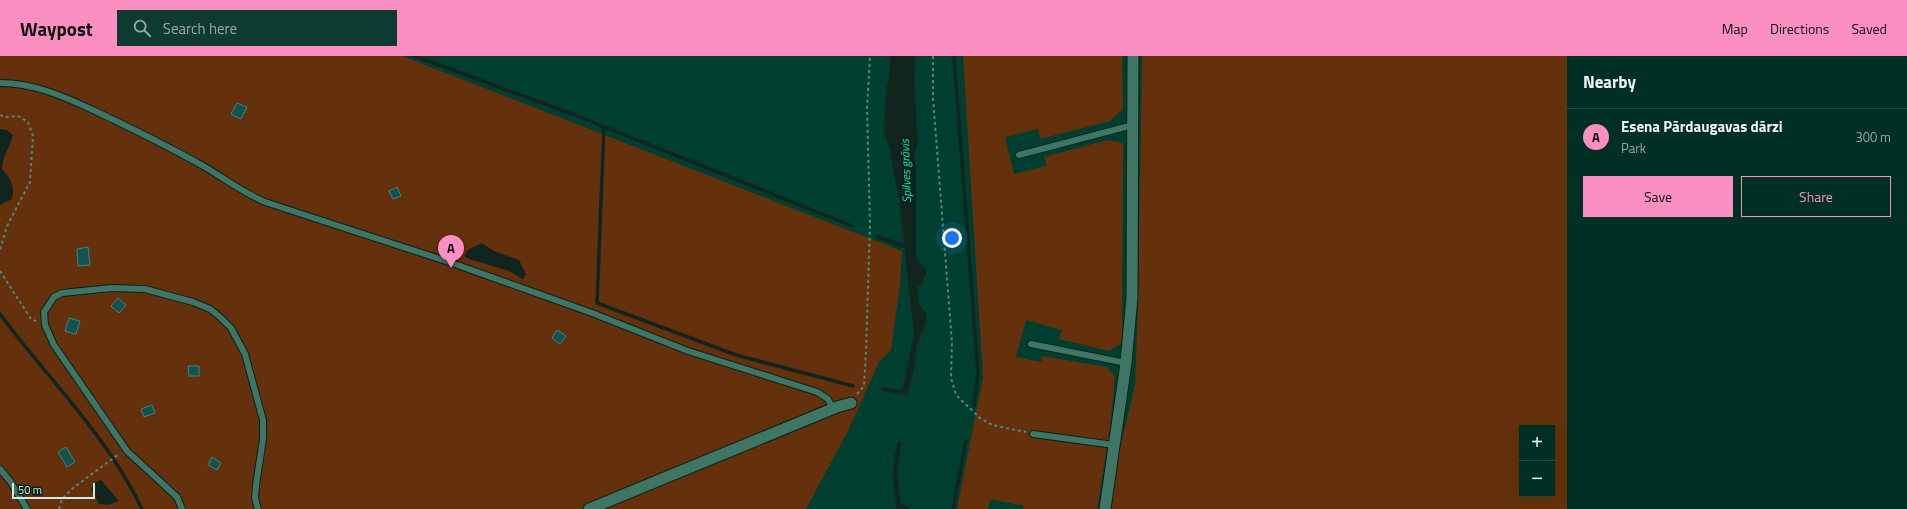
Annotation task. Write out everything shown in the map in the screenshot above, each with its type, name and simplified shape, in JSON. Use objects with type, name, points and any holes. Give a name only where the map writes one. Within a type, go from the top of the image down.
[{"type":"street","points":[[1105,509],[1126,363],[1132,297],[1133,56]]},
{"type":"street","points":[[589,509],[828,411],[851,403]]},
{"type":"lane","points":[[0,83],[19,83],[40,88],[76,103],[152,138],[220,176],[239,189],[266,202],[449,262],[592,313],[688,351],[818,392],[828,398],[831,405],[828,411]]},
{"type":"lane","points":[[1019,155],[1132,125]]},
{"type":"lane","points":[[182,509],[177,497],[127,451],[54,345],[45,326],[44,312],[54,297],[62,293],[112,288],[145,290],[170,294],[204,307],[220,317],[231,328],[244,354],[263,420],[263,439],[255,498],[258,509]]},
{"type":"lane","points":[[1031,344],[1126,363]]},
{"type":"lane","points":[[1033,434],[1114,445]]},
{"type":"lane","points":[[0,469],[10,481],[27,509]]},
{"type":"path","points":[[851,403],[864,386],[866,352],[870,223],[866,109],[870,56]]},
{"type":"path","points":[[933,56],[933,98],[952,343],[951,378],[956,395],[980,418],[992,425],[1033,434]]},
{"type":"path","points":[[0,115],[5,117],[18,116],[28,122],[33,136],[30,182],[7,226],[0,250]]},
{"type":"path","points":[[0,270],[31,319],[45,326]]},
{"type":"path","points":[[59,509],[62,499],[73,488],[117,455]]},
{"type":"shaded area","points":[[0,56],[402,56],[902,251],[900,284],[891,350],[879,362],[849,429],[806,509],[0,509]]},
{"type":"shaded area","points":[[963,56],[1122,56],[1123,109],[1110,121],[1040,139],[1038,129],[1005,137],[1014,174],[1047,166],[1044,157],[1108,140],[1123,143],[1122,343],[1109,351],[1059,339],[1062,330],[1026,320],[1016,357],[1041,362],[1042,356],[1107,367],[1115,377],[1110,428],[1097,509],[1023,509],[1024,506],[990,499],[988,509],[957,509],[983,377]]},
{"type":"shaded area","points":[[1142,56],[1567,56],[1567,509],[1111,509],[1119,453],[1135,385],[1138,306]]},
{"type":"water","name":"Spilves grāvis","points":[[890,56],[915,56],[914,81],[918,143],[914,155],[916,171],[916,256],[918,261],[926,269],[926,274],[921,285],[917,286],[919,304],[926,314],[926,323],[917,344],[914,371],[907,393],[902,393],[914,335],[899,199],[889,146],[884,132]]},
{"type":"water","points":[[0,129],[7,130],[13,135],[2,169],[12,183],[13,195],[12,199],[0,205]]},
{"type":"water","points":[[482,243],[494,251],[519,260],[526,274],[524,278],[522,279],[509,271],[466,258],[465,256],[467,250]]},
{"type":"water","points":[[898,442],[902,442],[898,473],[901,504],[909,507],[909,509],[896,509],[893,478],[895,454]]},
{"type":"water","points":[[101,480],[119,501],[108,505],[99,504],[91,489],[96,482]]},
{"type":"building","points":[[237,103],[247,107],[241,119],[231,114]]},
{"type":"building","points":[[397,187],[401,196],[393,199],[389,191]]},
{"type":"building","points":[[88,247],[90,265],[78,266],[77,249]]},
{"type":"building","points":[[118,298],[126,305],[119,313],[111,306]]},
{"type":"building","points":[[69,318],[80,321],[76,334],[65,331]]},
{"type":"building","points":[[557,330],[566,336],[560,344],[552,338]]},
{"type":"building","points":[[188,366],[199,366],[199,376],[189,376]]},
{"type":"building","points":[[152,405],[155,413],[144,417],[141,409]]},
{"type":"building","points":[[66,447],[75,462],[67,467],[58,452]]},
{"type":"building","points":[[212,457],[221,463],[217,470],[208,465]]},
{"type":"waterway","points":[[415,56],[575,115],[852,226]]},
{"type":"waterway","points":[[954,56],[978,373],[974,405]]},
{"type":"waterway","points":[[604,127],[597,303],[736,355],[853,386]]},
{"type":"waterway","points":[[878,237],[907,247]]},
{"type":"waterway","points":[[0,314],[76,408],[112,456],[142,509]]},
{"type":"waterway","points":[[883,389],[905,393],[905,391]]},
{"type":"waterway","points":[[953,509],[966,441]]},
{"type":"place","name":"Esena Pārdaugavas dārzi","points":[[451,268]]}]
